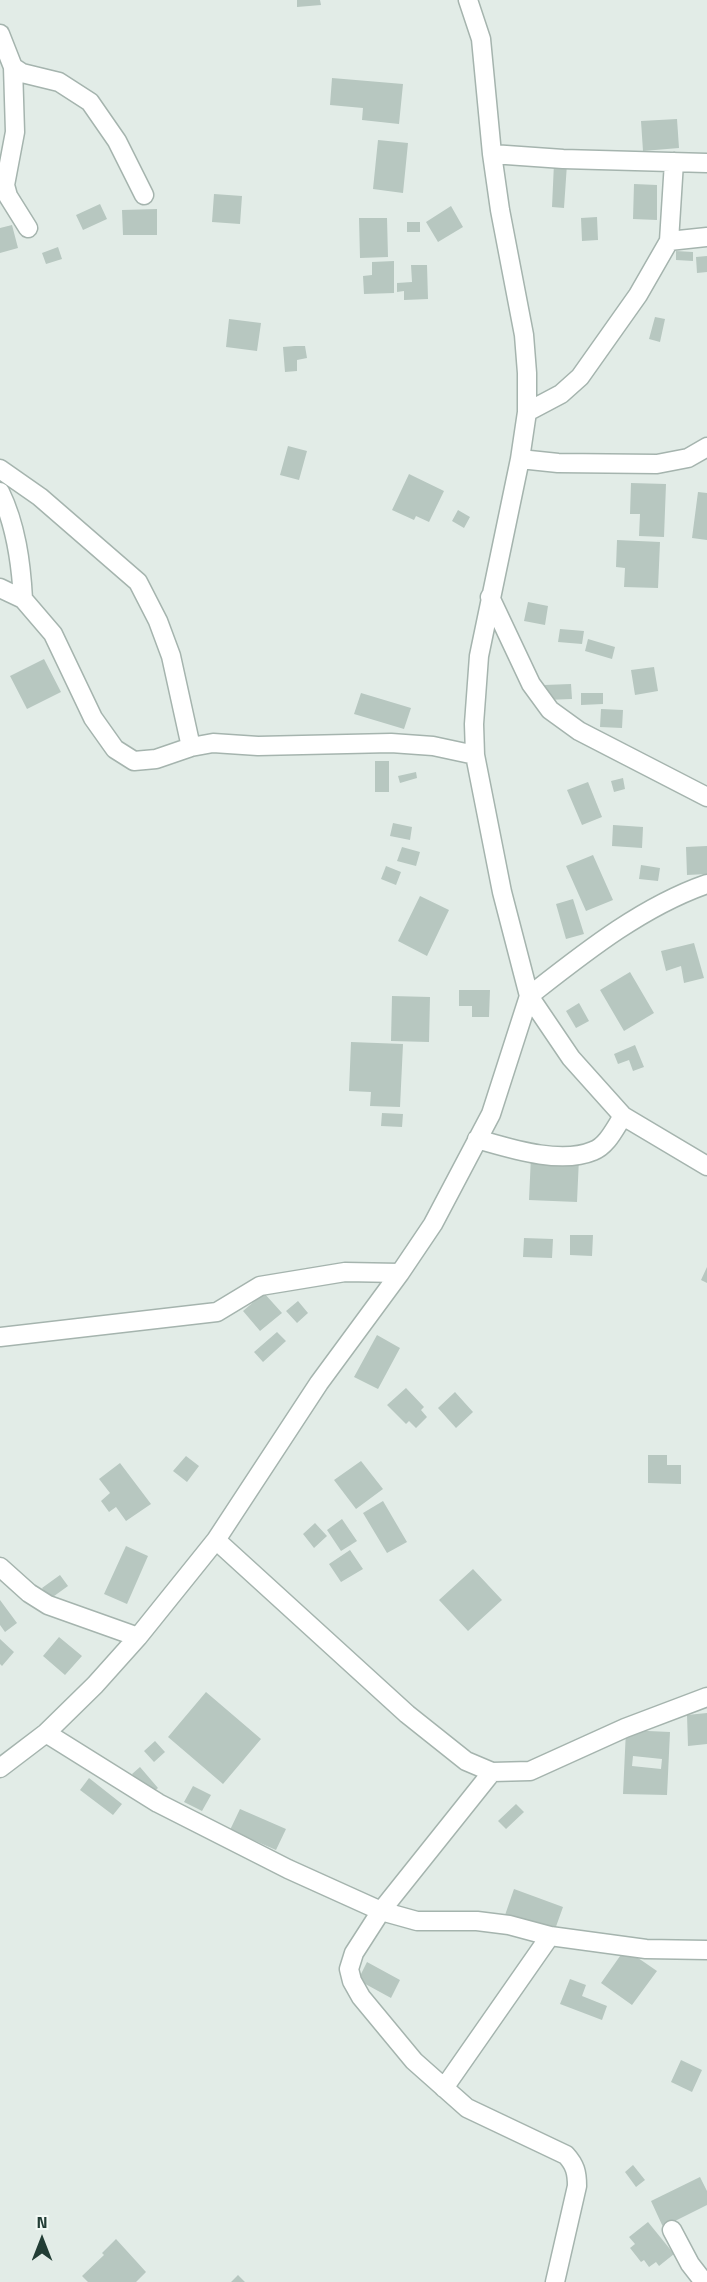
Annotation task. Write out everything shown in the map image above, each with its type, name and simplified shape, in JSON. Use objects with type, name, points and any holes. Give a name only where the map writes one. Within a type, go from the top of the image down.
[{"type":"street","points":[[468,0],[481,39],[492,154],[500,210],[524,335],[528,373],[520,459],[490,597],[477,680],[475,755],[502,892],[529,996],[571,1058],[623,1116],[707,1166]]},
{"type":"street","points":[[0,34],[13,67],[15,132],[5,185],[8,196],[28,228]]},
{"type":"street","points":[[13,67],[22,73],[59,82],[90,102],[117,141],[144,195]]},
{"type":"street","points":[[492,154],[563,159],[707,163]]},
{"type":"street","points":[[526,412],[561,394],[580,377],[638,295],[669,241],[674,162]]},
{"type":"street","points":[[669,241],[707,237]]},
{"type":"street","points":[[520,459],[558,463],[657,464],[688,458],[707,447]]},
{"type":"street","points":[[0,469],[48,504],[138,582],[158,621],[171,656],[191,747]]},
{"type":"street","points":[[0,492],[12,522],[21,564],[23,599]]},
{"type":"street","points":[[0,588],[23,599],[53,634],[93,718],[115,749],[134,761],[156,759],[191,747],[213,743],[258,746],[391,743],[433,746],[475,755]]},
{"type":"street","points":[[490,597],[531,684],[550,710],[579,731],[707,797]]},
{"type":"street","points":[[0,1768],[46,1733],[138,1637],[216,1540],[320,1383],[400,1273],[433,1224],[491,1114],[529,996],[633,920],[681,893],[707,884]]},
{"type":"street","points":[[477,1139],[531,1152],[571,1156],[594,1151],[607,1140],[623,1116]]},
{"type":"street","points":[[0,1336],[217,1312],[260,1286],[345,1272],[400,1273]]},
{"type":"street","points":[[216,1540],[407,1714],[466,1761],[492,1772],[530,1771],[625,1728],[707,1697]]},
{"type":"street","points":[[0,1568],[29,1593],[48,1605],[138,1637]]},
{"type":"street","points":[[46,1733],[158,1803],[288,1869],[381,1911],[417,1921],[477,1921],[509,1925],[550,1936],[646,1949],[707,1950]]},
{"type":"street","points":[[492,1772],[381,1911],[354,1953],[349,1969],[352,1981],[361,1997],[414,2061],[467,2108],[566,2155],[573,2163],[577,2172],[577,2186],[555,2282]]},
{"type":"street","points":[[444,2088],[550,1936]]},
{"type":"street","points":[[672,2230],[690,2264],[704,2282]]},
{"type":"building","points":[[297,0],[320,0],[321,5],[297,7]]},
{"type":"building","points":[[332,78],[403,84],[399,124],[362,120],[363,108],[330,105]]},
{"type":"building","points":[[677,119],[679,148],[643,151],[641,121]]},
{"type":"building","points":[[378,140],[408,143],[403,193],[373,189]]},
{"type":"building","points":[[554,163],[567,164],[564,208],[552,207]]},
{"type":"building","points":[[634,184],[657,185],[657,220],[633,219]]},
{"type":"building","points":[[214,194],[242,196],[240,224],[212,222]]},
{"type":"building","points":[[100,204],[107,219],[83,230],[76,215]]},
{"type":"building","points":[[451,206],[463,227],[438,242],[426,222]]},
{"type":"building","points":[[157,209],[157,235],[123,235],[122,210]]},
{"type":"building","points":[[597,217],[598,240],[582,241],[581,218]]},
{"type":"building","points":[[359,218],[387,218],[388,257],[360,258]]},
{"type":"building","points":[[407,222],[420,222],[420,232],[407,232]]},
{"type":"building","points":[[12,225],[18,248],[0,253],[0,228]]},
{"type":"building","points":[[58,247],[62,259],[46,264],[42,253]]},
{"type":"building","points":[[676,251],[693,252],[693,261],[676,260]]},
{"type":"building","points":[[707,256],[707,272],[697,273],[696,257]]},
{"type":"building","points":[[394,261],[394,293],[364,294],[363,276],[372,275],[372,262]]},
{"type":"building","points":[[411,265],[427,265],[428,299],[404,300],[404,291],[397,292],[397,283],[412,282]]},
{"type":"building","points":[[655,317],[665,319],[660,342],[649,339]]},
{"type":"building","points":[[229,319],[261,323],[257,351],[226,347]]},
{"type":"building","points":[[305,346],[307,358],[297,360],[297,371],[285,372],[283,347]]},
{"type":"building","points":[[288,446],[307,451],[299,480],[280,475]]},
{"type":"building","points":[[409,474],[444,491],[429,522],[416,516],[414,520],[392,510]]},
{"type":"building","points":[[631,483],[666,484],[664,537],[639,536],[640,514],[630,514]]},
{"type":"building","points":[[698,492],[707,493],[707,540],[692,538]]},
{"type":"building","points":[[458,510],[470,517],[464,528],[452,521]]},
{"type":"building","points":[[617,540],[660,542],[658,588],[624,587],[625,568],[616,567]]},
{"type":"building","points":[[528,602],[548,606],[545,625],[524,621]]},
{"type":"building","points":[[560,629],[584,631],[582,644],[558,642]]},
{"type":"building","points":[[588,639],[615,647],[612,659],[585,651]]},
{"type":"building","points":[[44,659],[61,692],[27,709],[10,676]]},
{"type":"building","points":[[654,667],[658,691],[635,695],[631,670]]},
{"type":"building","points":[[571,684],[572,699],[545,700],[544,685]]},
{"type":"building","points":[[361,693],[411,708],[404,729],[354,714]]},
{"type":"building","points":[[581,693],[603,693],[603,704],[581,705]]},
{"type":"building","points":[[601,709],[623,710],[622,728],[600,727]]},
{"type":"building","points":[[375,761],[389,761],[389,792],[375,792]]},
{"type":"building","points":[[416,772],[417,778],[400,783],[398,776]]},
{"type":"building","points":[[623,778],[625,789],[614,792],[611,781]]},
{"type":"building","points":[[588,782],[602,817],[582,825],[567,790]]},
{"type":"building","points":[[393,823],[412,827],[410,840],[390,836]]},
{"type":"building","points":[[613,825],[643,827],[642,848],[612,846]]},
{"type":"building","points":[[707,846],[707,874],[687,875],[686,847]]},
{"type":"building","points":[[402,847],[420,852],[416,866],[397,861]]},
{"type":"building","points":[[593,855],[613,900],[586,911],[566,866]]},
{"type":"building","points":[[641,865],[660,868],[658,881],[639,879]]},
{"type":"building","points":[[386,866],[401,872],[396,885],[381,879]]},
{"type":"building","points":[[420,896],[449,910],[427,956],[398,941]]},
{"type":"building","points":[[573,899],[584,934],[566,939],[556,904]]},
{"type":"building","points":[[694,943],[704,978],[684,983],[681,966],[666,971],[661,951]]},
{"type":"building","points":[[630,972],[654,1013],[624,1031],[600,990]]},
{"type":"building","points":[[459,990],[490,990],[489,1017],[472,1017],[472,1006],[459,1006]]},
{"type":"building","points":[[392,996],[430,997],[429,1042],[391,1041]]},
{"type":"building","points":[[579,1003],[589,1021],[576,1028],[566,1011]]},
{"type":"building","points":[[351,1042],[403,1044],[400,1107],[370,1106],[371,1092],[349,1091]]},
{"type":"building","points":[[635,1045],[644,1067],[633,1071],[629,1060],[618,1064],[614,1054]]},
{"type":"building","points":[[382,1113],[403,1114],[402,1127],[381,1126]]},
{"type":"building","points":[[531,1156],[579,1158],[577,1202],[529,1200]]},
{"type":"building","points":[[570,1235],[593,1235],[592,1256],[570,1255]]},
{"type":"building","points":[[524,1238],[553,1239],[552,1258],[523,1257]]},
{"type":"building","points":[[707,1267],[707,1283],[701,1280]]},
{"type":"building","points":[[264,1293],[282,1313],[260,1331],[243,1311]]},
{"type":"building","points":[[298,1301],[308,1313],[297,1323],[286,1311]]},
{"type":"building","points":[[277,1332],[286,1341],[263,1362],[254,1352]]},
{"type":"building","points":[[377,1335],[400,1348],[378,1389],[354,1377]]},
{"type":"building","points":[[406,1388],[424,1407],[421,1410],[427,1417],[416,1428],[409,1421],[406,1424],[387,1405]]},
{"type":"building","points":[[455,1392],[473,1412],[456,1428],[438,1408]]},
{"type":"building","points":[[648,1455],[667,1455],[667,1465],[681,1465],[681,1484],[648,1483]]},
{"type":"building","points":[[186,1456],[199,1466],[187,1482],[173,1471]]},
{"type":"building","points":[[361,1461],[383,1489],[356,1509],[334,1480]]},
{"type":"building","points":[[120,1463],[151,1504],[126,1521],[116,1507],[109,1512],[101,1501],[110,1493],[99,1479]]},
{"type":"building","points":[[383,1501],[407,1542],[387,1553],[363,1513]]},
{"type":"building","points":[[342,1519],[357,1541],[341,1551],[327,1530]]},
{"type":"building","points":[[315,1523],[327,1536],[314,1548],[303,1534]]},
{"type":"building","points":[[126,1546],[148,1556],[127,1604],[104,1594]]},
{"type":"building","points":[[350,1550],[363,1569],[341,1582],[329,1564]]},
{"type":"building","points":[[473,1569],[502,1600],[468,1631],[439,1600]]},
{"type":"building","points":[[60,1575],[68,1586],[50,1599],[42,1588]]},
{"type":"building","points":[[0,1600],[17,1623],[5,1632],[0,1625]]},
{"type":"building","points":[[59,1637],[82,1656],[65,1675],[43,1656]]},
{"type":"building","points":[[0,1639],[14,1652],[2,1666],[0,1664]]},
{"type":"building","points":[[206,1692],[261,1739],[223,1784],[168,1737]]},
{"type":"building","points":[[707,1713],[707,1744],[688,1746],[687,1715]]},
{"type":"building","points":[[626,1730],[670,1732],[667,1795],[623,1794]],"holes":[[[633,1756],[662,1759],[661,1769],[632,1766]]]},
{"type":"building","points":[[155,1741],[165,1752],[154,1762],[144,1751]]},
{"type":"building","points":[[140,1767],[158,1788],[150,1795],[132,1774]]},
{"type":"building","points":[[89,1778],[122,1804],[113,1815],[80,1790]]},
{"type":"building","points":[[193,1786],[211,1795],[202,1811],[184,1802]]},
{"type":"building","points":[[516,1804],[524,1812],[506,1829],[498,1821]]},
{"type":"building","points":[[240,1809],[286,1829],[276,1850],[230,1830]]},
{"type":"building","points":[[514,1889],[563,1907],[553,1935],[504,1918]]},
{"type":"building","points":[[625,1949],[657,1971],[632,2005],[601,1983]]},
{"type":"building","points":[[367,1962],[400,1980],[391,1998],[358,1980]]},
{"type":"building","points":[[570,1979],[586,1985],[582,1996],[607,2006],[602,2020],[560,2004]]},
{"type":"building","points":[[681,2060],[702,2070],[692,2092],[671,2082]]},
{"type":"building","points":[[633,2165],[645,2180],[636,2187],[625,2172]]},
{"type":"building","points":[[700,2177],[707,2191],[707,2205],[663,2227],[651,2201]]},
{"type":"building","points":[[648,2222],[674,2254],[659,2266],[656,2262],[649,2267],[644,2260],[641,2262],[630,2248],[635,2244],[629,2237]]},
{"type":"building","points":[[116,2239],[146,2272],[136,2282],[88,2282],[82,2276],[104,2255],[102,2253]]},
{"type":"building","points":[[238,2275],[245,2282],[231,2282]]}]
